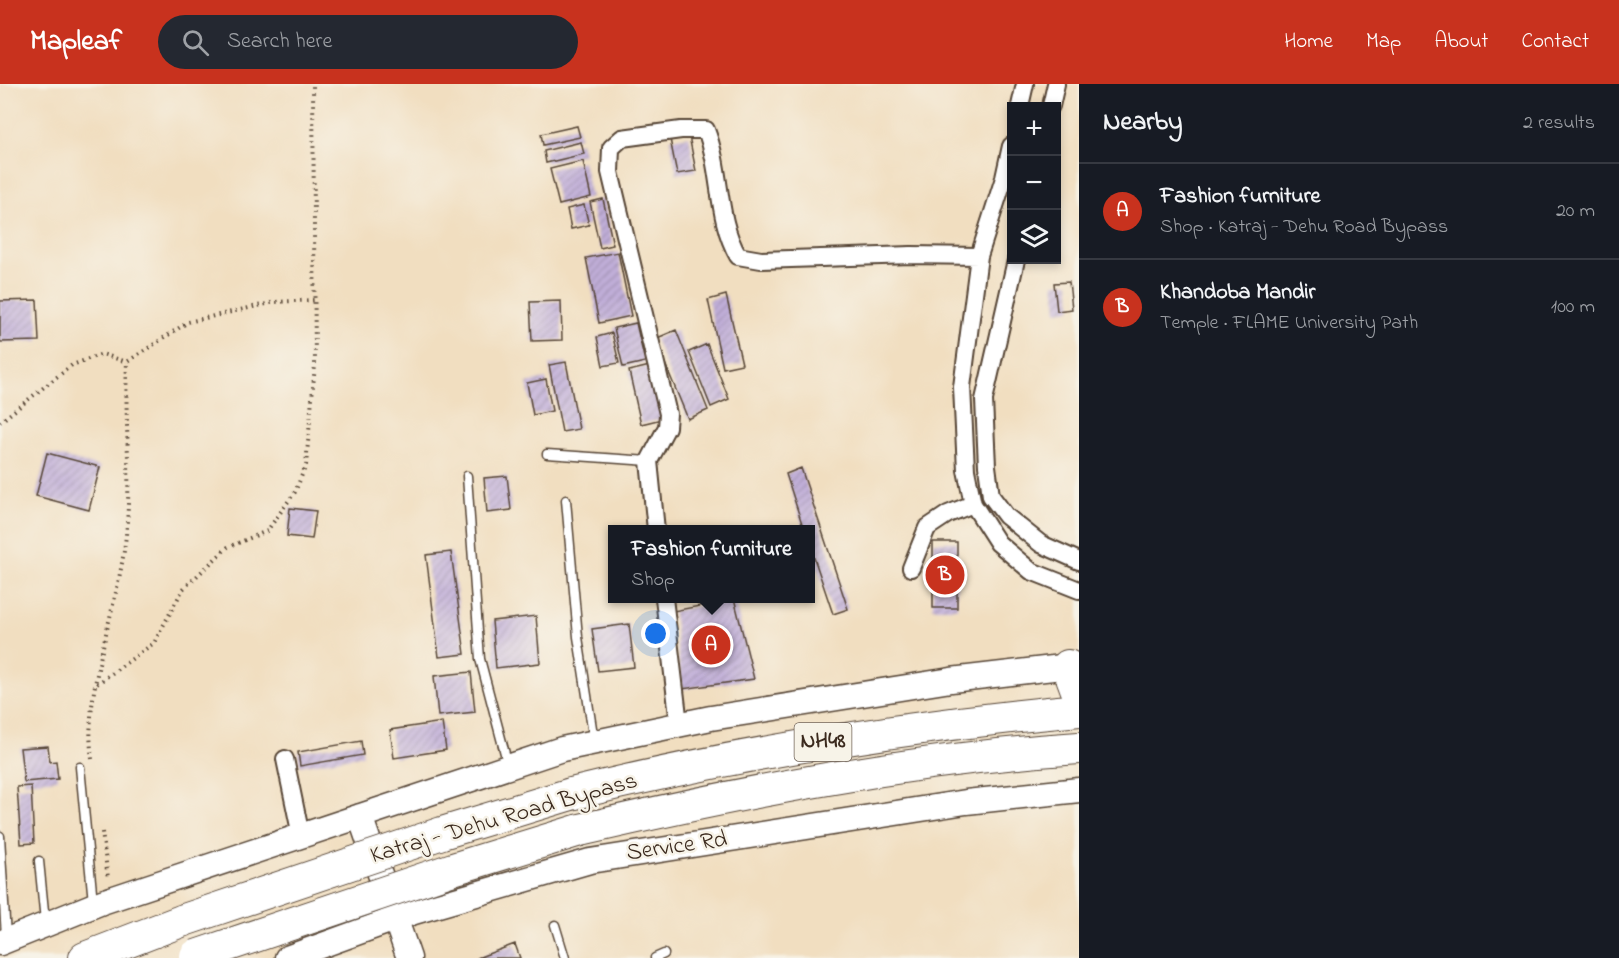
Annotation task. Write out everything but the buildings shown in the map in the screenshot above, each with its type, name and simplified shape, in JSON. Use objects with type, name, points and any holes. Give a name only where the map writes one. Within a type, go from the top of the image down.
[{"type":"highway","points":[[1073,665],[1079,696]]},
{"type":"highway","name":"Katraj - Dehu Road Bypass","points":[[85,958],[184,920],[442,833],[571,794],[830,741],[956,721],[1079,710]]},
{"type":"highway","name":"Katraj - Dehu Road Bypass","points":[[193,957],[453,869],[580,830],[837,778],[961,759],[1079,748]]},
{"type":"street","points":[[1021,102],[1025,84]]},
{"type":"street","points":[[1052,102],[1056,84]]},
{"type":"street","points":[[656,525],[650,461],[667,427],[668,414],[610,172],[611,148],[622,138],[681,130],[706,130],[714,151],[727,237],[738,256],[771,260],[911,255],[979,256]]},
{"type":"street","points":[[1009,156],[979,256],[962,387],[966,471],[973,504],[998,543],[1031,572],[1079,590]]},
{"type":"street","points":[[1015,264],[984,400],[987,466],[991,496],[1006,516],[1041,544],[1079,561]]},
{"type":"street","points":[[911,568],[927,528],[948,514],[973,504]]},
{"type":"street","points":[[665,603],[679,724]]},
{"type":"street","points":[[3,942],[102,903],[508,767],[594,741],[679,724],[951,680],[1073,665]]},
{"type":"street","points":[[285,759],[301,836]]},
{"type":"street","name":"Service Rd","points":[[287,958],[395,918],[590,861],[966,802],[1079,790]]},
{"type":"street","points":[[360,816],[409,958]]},
{"type":"lane","points":[[547,454],[650,461]]},
{"type":"lane","points":[[467,476],[480,658],[508,767]]},
{"type":"lane","points":[[566,500],[578,637],[594,741]]},
{"type":"lane","points":[[80,767],[102,903]]},
{"type":"lane","points":[[0,836],[3,942]]},
{"type":"lane","points":[[39,861],[46,925]]},
{"type":"lane","points":[[555,925],[565,958]]},
{"type":"lane","points":[[655,958],[664,954]]},
{"type":"path","points":[[97,684],[154,643],[183,589],[228,547],[267,531],[296,492],[306,465],[315,365],[313,84]]},
{"type":"path","points":[[127,362],[188,322],[275,302],[315,300]]},
{"type":"path","points":[[0,422],[72,365],[102,354],[127,362]]},
{"type":"path","points":[[92,760],[88,737],[123,557],[129,492],[125,408],[127,362]]},
{"type":"path","points":[[102,830],[102,903]]},
{"type":"place","name":"Khandoba Mandir","points":[[945,575]]},
{"type":"place","name":"Fashion furniture","points":[[711,645]]}]
